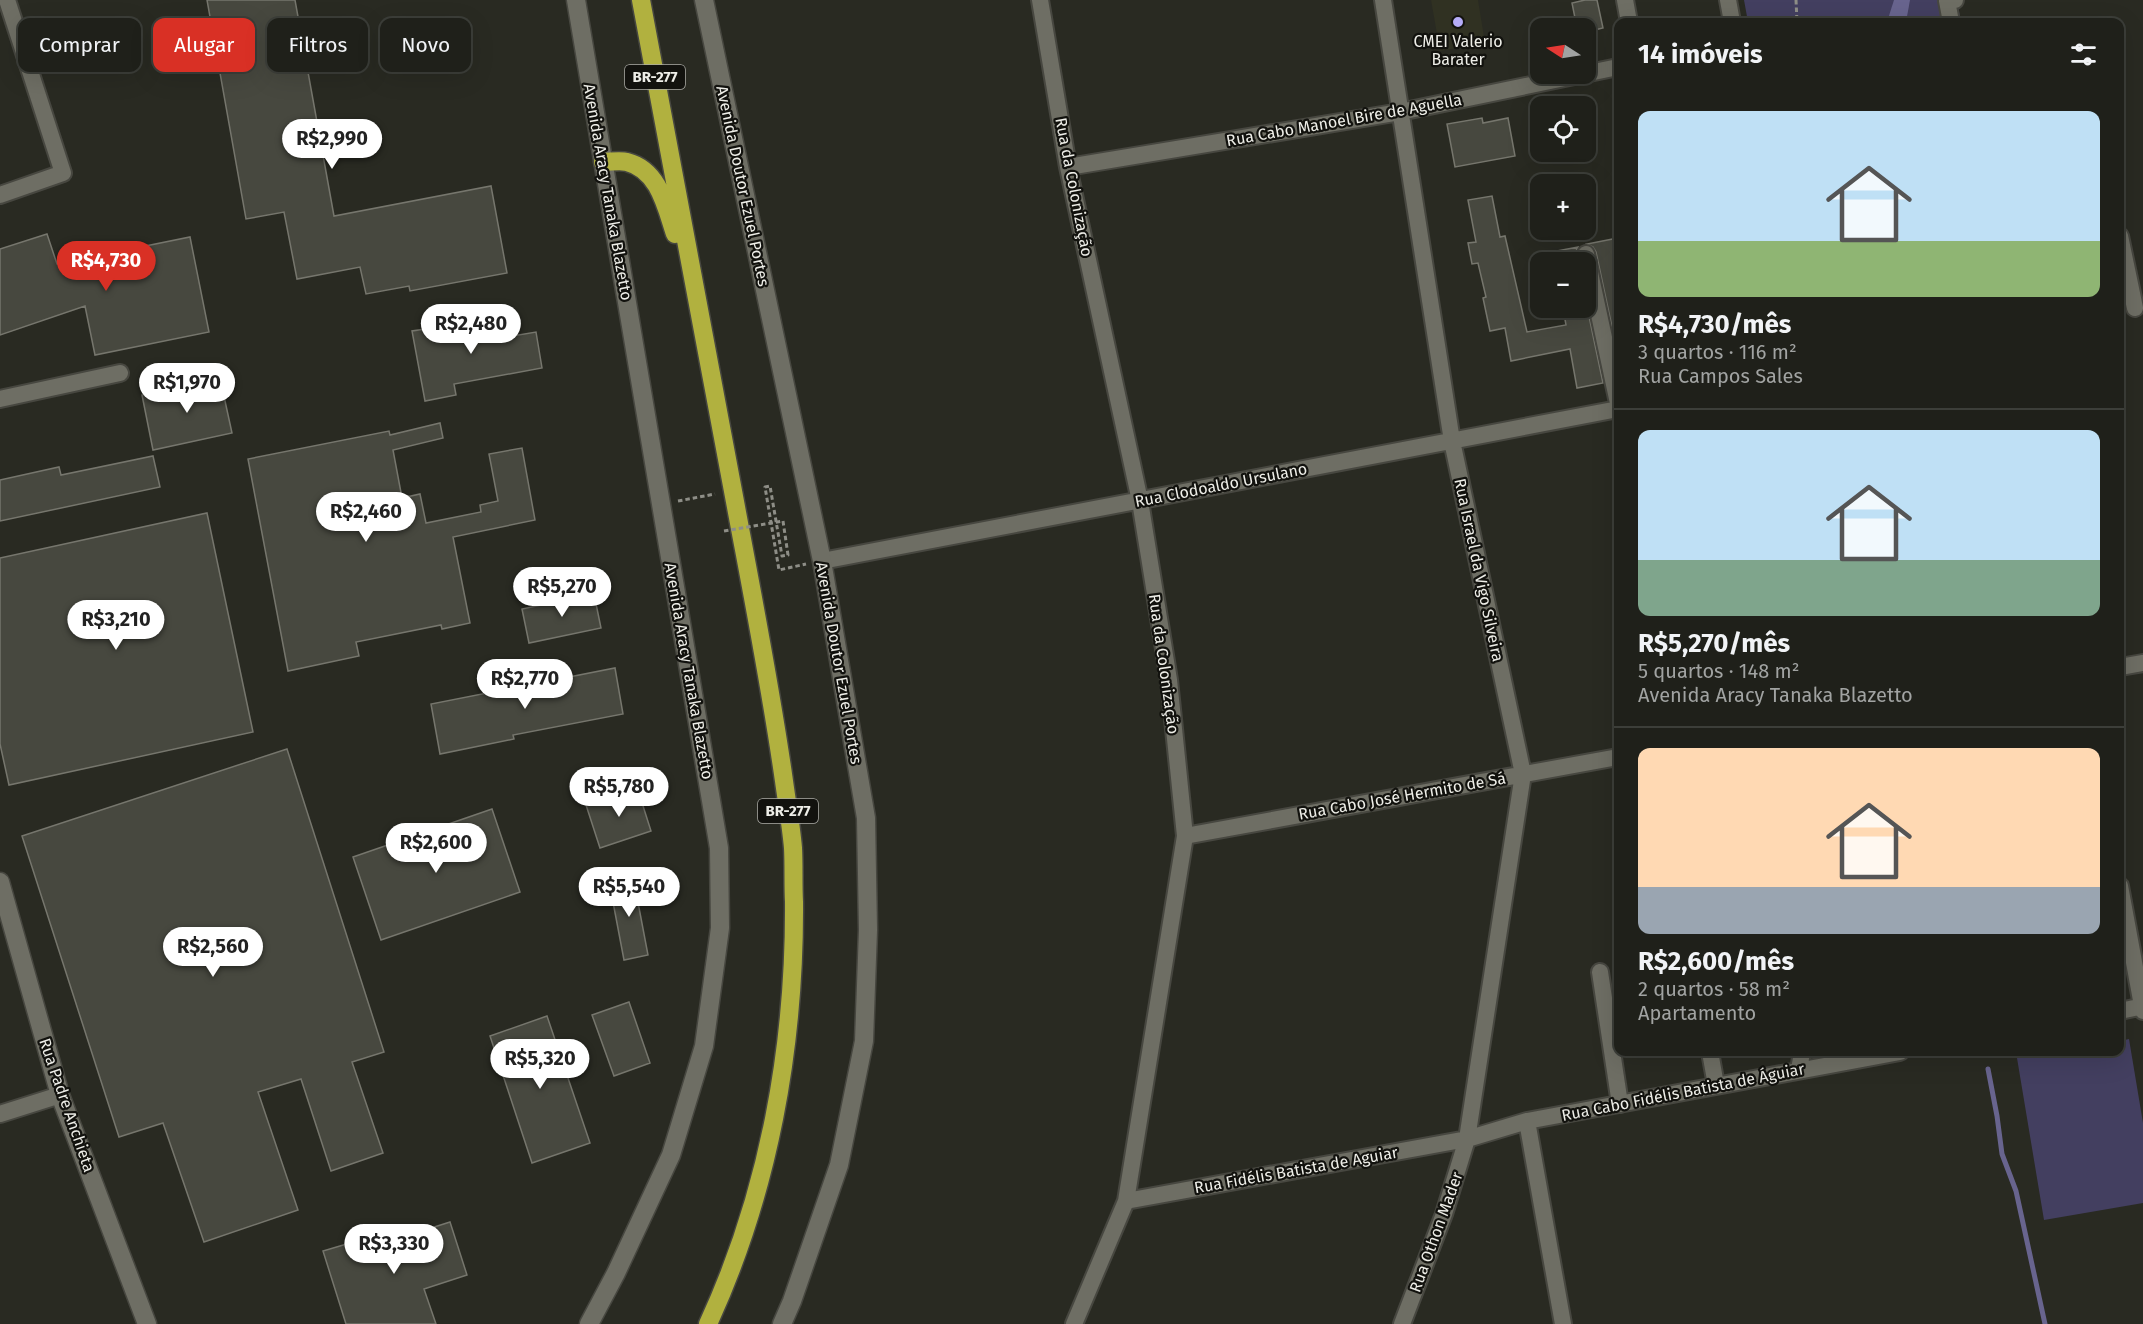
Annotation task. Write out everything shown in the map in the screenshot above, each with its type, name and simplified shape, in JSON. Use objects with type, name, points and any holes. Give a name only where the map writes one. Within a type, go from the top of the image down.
[{"type":"highway","name":"BR-277","points":[[641,0],[777,730],[793,849],[794,930],[791,1003],[784,1069],[771,1135],[734,1265],[708,1324]]},
{"type":"highway","points":[[603,162],[625,161],[639,166],[651,176],[660,192],[697,294]]},
{"type":"main road","name":"Avenida Aracy Tanaka Blazetto","points":[[576,0],[719,848],[720,928],[704,1047],[671,1155],[616,1273],[589,1324]]},
{"type":"main road","name":"Avenida Doutor Ezuel Portes","points":[[704,0],[822,561],[866,818],[868,930],[864,1041],[839,1165],[782,1324]]},
{"type":"main road","name":"Rua Padre Anchieta","points":[[0,882],[60,1095],[147,1324]]},
{"type":"street","points":[[0,195],[63,173],[7,0]]},
{"type":"street","name":"Rua da Colonização","points":[[1040,0],[1068,167],[1140,501],[1169,680],[1185,836],[1126,1202],[1074,1324]]},
{"type":"street","name":"Rua Israel da Vigo Silveira","points":[[1383,0],[1452,441],[1523,774],[1467,1139]]},
{"type":"street","points":[[1625,0],[1628,18]]},
{"type":"street","points":[[1728,0],[1731,18]]},
{"type":"street","points":[[1951,1],[1951,18]]},
{"type":"street","name":"Rua Cabo Manoel Bire de Aguella","points":[[1068,167],[1400,112],[1614,68]]},
{"type":"street","points":[[2124,258],[2133,308]]},
{"type":"street","points":[[1596,301],[1614,384]]},
{"type":"street","points":[[0,399],[120,373]]},
{"type":"street","name":"Rua Clodoaldo Ursulano","points":[[822,561],[1614,410]]},
{"type":"street","points":[[2124,666],[2143,663]]},
{"type":"street","name":"Rua Cabo José Hermito de Sá","points":[[1185,836],[1614,758]]},
{"type":"street","points":[[2124,907],[2143,1008],[2124,1010]]},
{"type":"street","points":[[1600,972],[1620,1104]]},
{"type":"street","points":[[1711,1056],[1716,1085]]},
{"type":"street","points":[[1799,1070],[1801,1056]]},
{"type":"street","name":"Rua Cabo Fidélis Batista de Águiar","points":[[1467,1139],[1527,1121],[1878,1056]]},
{"type":"street","points":[[0,1114],[60,1095]]},
{"type":"street","points":[[1527,1121],[1563,1324]]},
{"type":"street","name":"Rua Fidélis Batista de Aguiar","points":[[1126,1202],[1467,1139]]},
{"type":"street","name":"Rua Othon Mader","points":[[1402,1324],[1444,1215],[1467,1139]]},
{"type":"path","points":[[1796,0],[1797,18]]},
{"type":"path","points":[[725,540],[724,531],[783,522],[788,555],[782,556],[770,486],[765,487],[779,570],[822,561]]},
{"type":"path","points":[[661,504],[724,493]]},
{"type":"path","points":[[730,524],[731,535]]},
{"type":"shaded area","name":"CMEI Valerio Barater","points":[[1431,0],[1478,0],[1485,43],[1440,51]]},
{"type":"shaded area","points":[[1744,0],[1957,0],[1960,18],[1747,18]]},
{"type":"shaded area","points":[[1894,0],[1910,0],[1907,18],[1888,18]]},
{"type":"shaded area","points":[[2129,1039],[2143,1123],[2143,1203],[2044,1220],[2017,1058],[2124,1056],[2124,1040]]},
{"type":"building","points":[[207,0],[295,0],[298,18],[267,18],[267,72],[308,72],[334,216],[491,186],[507,273],[410,291],[409,286],[366,294],[360,267],[297,279],[284,212],[246,219],[220,72],[255,72],[255,18],[210,18]]},
{"type":"building","points":[[1597,0],[1603,28],[1596,30],[1596,18],[1575,18],[1572,3]]},
{"type":"building","points":[[1482,118],[1483,123],[1508,118],[1515,156],[1455,167],[1447,124]]},
{"type":"building","points":[[1492,196],[1500,237],[1505,236],[1527,332],[1566,325],[1565,318],[1589,318],[1603,383],[1577,388],[1570,349],[1511,361],[1505,328],[1490,331],[1483,298],[1486,297],[1478,263],[1472,264],[1468,243],[1476,242],[1468,200]]},
{"type":"building","points":[[47,234],[57,264],[190,237],[209,332],[95,355],[85,306],[0,335],[0,249]]},
{"type":"building","points":[[1614,239],[1614,336],[1596,252],[1587,244]]},
{"type":"building","points":[[1578,247],[1576,252],[1551,252]]},
{"type":"building","points":[[502,318],[506,337],[536,332],[542,368],[454,384],[456,395],[425,401],[412,331]]},
{"type":"building","points":[[220,378],[232,433],[153,450],[142,395]]},
{"type":"building","points":[[440,423],[443,438],[393,450],[402,498],[420,494],[426,523],[481,512],[480,505],[498,501],[489,454],[522,448],[535,520],[453,537],[470,623],[442,629],[441,625],[356,642],[359,656],[288,671],[248,459],[389,431],[390,435]]},
{"type":"building","points":[[153,456],[160,487],[0,521],[0,480],[59,467],[61,475]]},
{"type":"building","points":[[207,513],[253,732],[9,785],[0,744],[0,558]]},
{"type":"building","points":[[594,594],[601,628],[529,643],[522,609]]},
{"type":"building","points":[[615,668],[623,714],[513,735],[514,739],[440,754],[431,704]]},
{"type":"building","points":[[287,749],[384,1052],[352,1062],[383,1153],[331,1171],[301,1079],[258,1092],[298,1210],[204,1242],[163,1123],[119,1137],[22,836]]},
{"type":"building","points":[[637,787],[651,831],[600,848],[586,805]]},
{"type":"building","points":[[492,809],[520,892],[381,940],[353,857]]},
{"type":"building","points":[[633,876],[648,955],[624,960],[609,881]]},
{"type":"building","points":[[629,1002],[650,1063],[614,1076],[592,1015]]},
{"type":"building","points":[[547,1016],[590,1143],[532,1163],[490,1036]]},
{"type":"building","points":[[450,1222],[467,1275],[424,1289],[436,1324],[346,1324],[323,1251],[404,1227],[406,1236]]},
{"type":"waterway","points":[[1988,1069],[2002,1154],[2016,1191],[2045,1324]]},
{"type":"place","name":"CMEI Valerio Barater","points":[[1458,22]]}]
